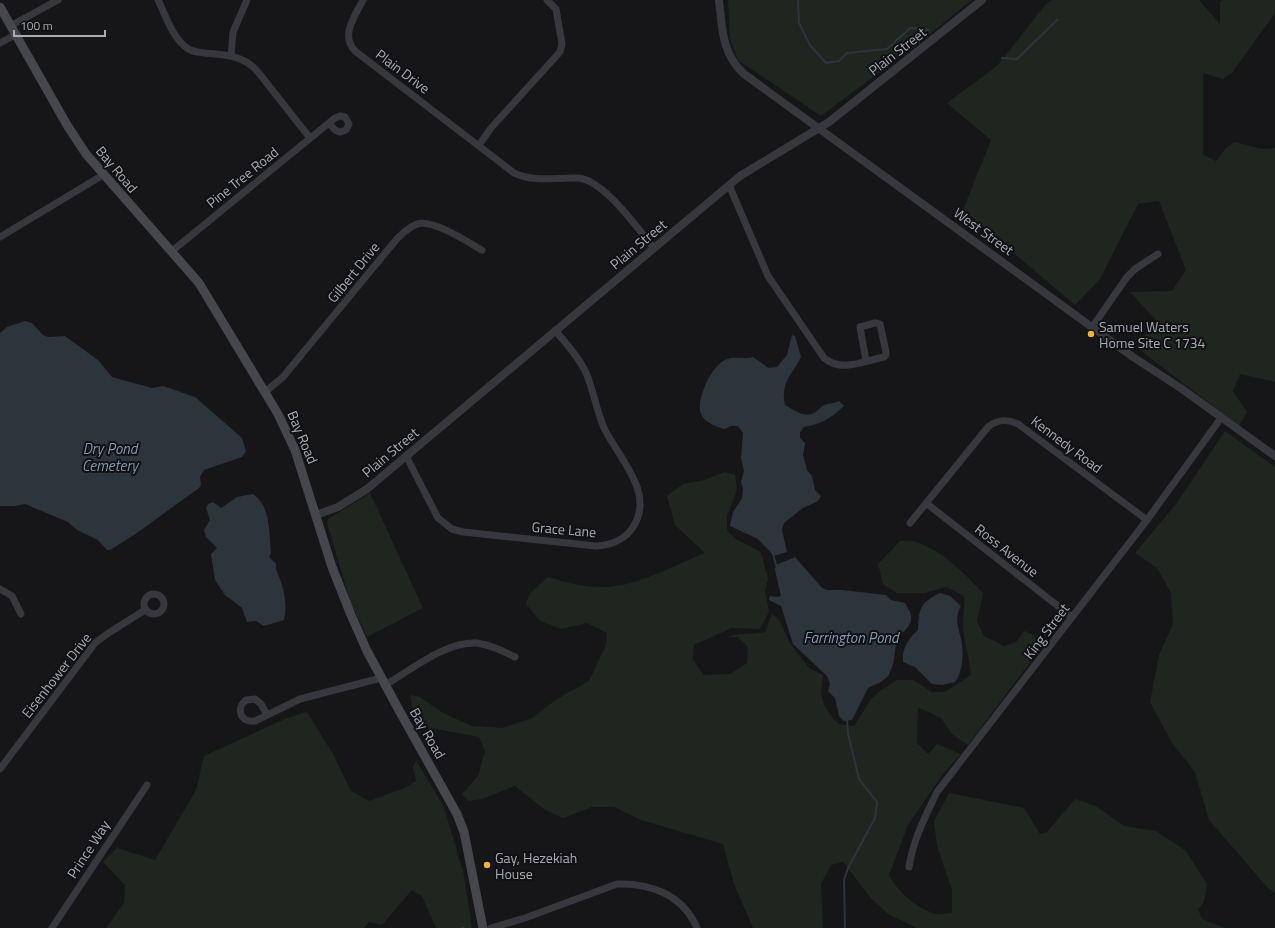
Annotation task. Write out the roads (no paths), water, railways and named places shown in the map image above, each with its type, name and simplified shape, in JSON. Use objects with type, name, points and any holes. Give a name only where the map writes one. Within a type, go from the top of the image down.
[{"type":"main road","name":"Bay Road","points":[[0,7],[12,25],[73,135],[103,175],[172,250],[203,289],[278,414],[295,450],[344,600],[383,681],[457,814],[464,832],[483,928]]},
{"type":"street","points":[[12,25],[58,0]]},
{"type":"street","points":[[158,0],[172,29],[186,47],[192,52],[231,56],[246,60],[255,68],[310,138]]},
{"type":"street","points":[[231,56],[233,32],[247,0]]},
{"type":"street","name":"Plain Drive","points":[[362,0],[348,31],[349,40],[353,48],[507,168],[527,178],[541,180],[577,178],[595,184],[607,194],[654,248]]},
{"type":"street","points":[[479,145],[491,128],[560,52],[562,44],[556,9],[547,0]]},
{"type":"street","name":"West Street","points":[[719,0],[724,42],[734,64],[744,74],[1275,456]]},
{"type":"street","name":"Plain Street","points":[[316,515],[338,507],[360,494],[729,185],[749,170],[819,129],[982,0]]},
{"type":"street","points":[[0,43],[17,34]]},
{"type":"street","name":"Pine Tree Road","points":[[172,250],[329,123]]},
{"type":"street","points":[[0,237],[103,175]]},
{"type":"street","points":[[729,185],[768,276],[824,358],[833,364],[852,365],[884,358],[886,355],[881,326],[879,323],[863,326],[860,329],[866,361]]},
{"type":"street","name":"Gilbert Drive","points":[[265,392],[283,378],[391,246],[399,237],[412,227],[427,223],[439,227],[482,250]]},
{"type":"street","points":[[1093,326],[1127,277],[1136,268],[1158,254]]},
{"type":"street","name":"Grace Lane","points":[[406,456],[438,518],[452,529],[463,532],[596,546],[612,543],[626,535],[632,529],[639,515],[639,492],[600,419],[583,366],[555,330]]},
{"type":"street","name":"King Street","points":[[909,867],[912,851],[920,827],[938,792],[1147,520],[1222,418]]},
{"type":"street","name":"Kennedy Road","points":[[910,523],[988,427],[995,422],[1011,421],[1018,424],[1147,520]]},
{"type":"street","name":"Ross Avenue","points":[[926,503],[1072,617]]},
{"type":"street","points":[[0,590],[12,596],[21,614]]},
{"type":"street","name":"Eisenhower Drive","points":[[0,769],[95,643],[109,632],[145,610]]},
{"type":"street","points":[[267,715],[300,699],[383,681],[445,650],[461,644],[485,645],[515,657]]},
{"type":"street","name":"Prince Way","points":[[52,928],[147,784]]},
{"type":"street","points":[[491,928],[525,918],[617,884],[632,883],[646,885],[663,891],[677,901],[697,928]]},
{"type":"water","name":"Dry Pond Cemetery","points":[[25,321],[32,323],[43,335],[48,337],[65,336],[98,360],[112,377],[152,388],[163,386],[195,397],[242,438],[246,451],[242,457],[204,470],[200,477],[201,485],[199,488],[134,535],[110,550],[107,550],[98,540],[77,530],[68,522],[25,504],[16,506],[0,506],[0,333],[7,327]]},
{"type":"water","points":[[792,335],[795,336],[801,357],[785,385],[785,405],[799,413],[806,415],[814,413],[824,405],[839,401],[844,406],[826,420],[804,427],[800,432],[800,438],[805,443],[803,455],[807,470],[812,476],[815,490],[821,496],[818,501],[803,508],[784,523],[782,530],[787,552],[774,556],[758,539],[730,526],[733,512],[742,498],[743,489],[741,482],[744,471],[741,458],[743,433],[738,426],[731,426],[725,429],[709,423],[701,414],[700,402],[710,376],[717,366],[723,361],[731,358],[753,357],[769,368],[777,367],[787,355]]},
{"type":"water","points":[[253,494],[259,499],[266,513],[271,553],[269,557],[276,564],[276,570],[282,584],[285,600],[284,620],[264,626],[256,621],[247,622],[242,608],[225,595],[215,580],[211,554],[217,548],[206,537],[204,530],[210,520],[206,508],[208,504],[213,502],[221,508],[237,497]]},
{"type":"water","name":"Farrington Pond","points":[[795,557],[822,588],[827,590],[842,590],[886,595],[891,600],[905,603],[911,614],[911,621],[908,627],[897,638],[893,665],[888,676],[881,682],[868,688],[852,720],[844,721],[839,716],[835,698],[828,691],[830,684],[827,676],[793,644],[781,606],[769,600],[770,596],[781,596],[775,570],[776,565]]},
{"type":"water","points":[[940,593],[950,596],[961,606],[957,618],[962,650],[960,673],[955,682],[943,685],[932,684],[915,667],[903,662],[906,644],[918,630],[919,616],[922,607],[928,600]]},
{"type":"waterway","points":[[798,0],[799,23],[810,45],[826,63],[839,61],[847,53],[887,49],[910,28],[929,30]]},
{"type":"waterway","points":[[1002,58],[1017,59],[1057,20]]},
{"type":"waterway","points":[[773,554],[777,568]]},
{"type":"waterway","points":[[845,928],[844,880],[848,868],[875,818],[877,802],[859,779],[848,734],[847,719]]},
{"type":"place","name":"Samuel Waters Home Site C 1734","points":[[1091,334]]},
{"type":"place","name":"Gay, Hezekiah House","points":[[487,865]]}]
